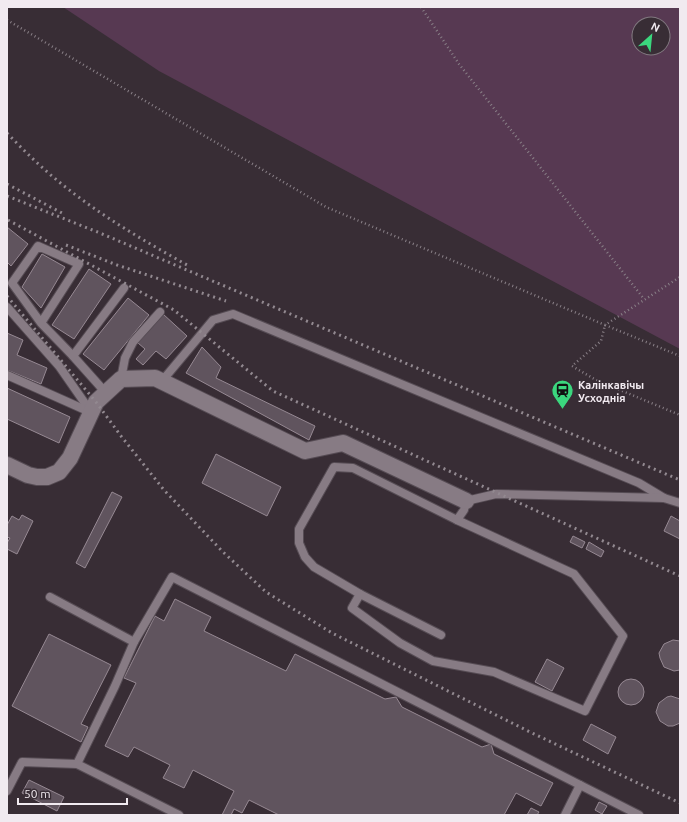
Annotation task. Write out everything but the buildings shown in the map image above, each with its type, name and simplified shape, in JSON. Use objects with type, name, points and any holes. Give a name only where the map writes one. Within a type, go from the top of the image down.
[{"type":"street","points":[[7,465],[28,475],[37,477],[47,477],[59,472],[70,458],[96,402],[121,379],[155,378],[305,451],[343,443],[466,501]]},
{"type":"lane","points":[[41,323],[79,264],[38,246],[9,281],[41,323],[106,393]]},
{"type":"lane","points":[[73,356],[124,288]]},
{"type":"lane","points":[[7,307],[59,366],[91,412]]},
{"type":"lane","points":[[121,379],[125,358],[133,342],[160,312]]},
{"type":"lane","points":[[162,381],[213,320],[233,314],[639,483],[664,498]]},
{"type":"lane","points":[[7,375],[91,412]]},
{"type":"lane","points":[[360,594],[352,608],[400,643],[433,660],[494,672],[585,712],[623,636],[574,574],[457,520],[353,468],[334,467],[299,529],[299,543],[305,557],[314,567],[360,594],[441,635]]},
{"type":"lane","points":[[457,520],[464,510],[466,501],[496,494],[664,498],[680,502]]},
{"type":"lane","points":[[77,764],[115,686],[134,642],[172,578],[639,815]]},
{"type":"lane","points":[[50,597],[134,642]]},
{"type":"lane","points":[[7,791],[22,762],[77,764],[180,815]]},
{"type":"lane","points":[[565,815],[580,785]]},
{"type":"path","points":[[421,7],[459,64],[644,299]]},
{"type":"path","points":[[7,20],[326,207],[680,356]]},
{"type":"path","points":[[680,277],[605,325],[601,341],[572,366],[596,380],[680,415]]},
{"type":"shaded area","points":[[63,7],[680,7],[680,349],[159,71]]},
{"type":"railway","points":[[7,133],[44,169],[82,200],[156,248],[187,265]]},
{"type":"railway","points":[[7,184],[62,213]]},
{"type":"railway","points":[[7,196],[100,233],[680,480]]},
{"type":"railway","points":[[8,220],[174,310],[273,391],[680,576]]},
{"type":"railway","points":[[66,245],[117,265],[226,301]]},
{"type":"railway","points":[[7,296],[96,402],[164,490],[222,551],[266,592],[332,633],[530,732],[680,803]]},
{"type":"place","name":"Калінкавічы Усходнія","points":[[562,410]]}]
